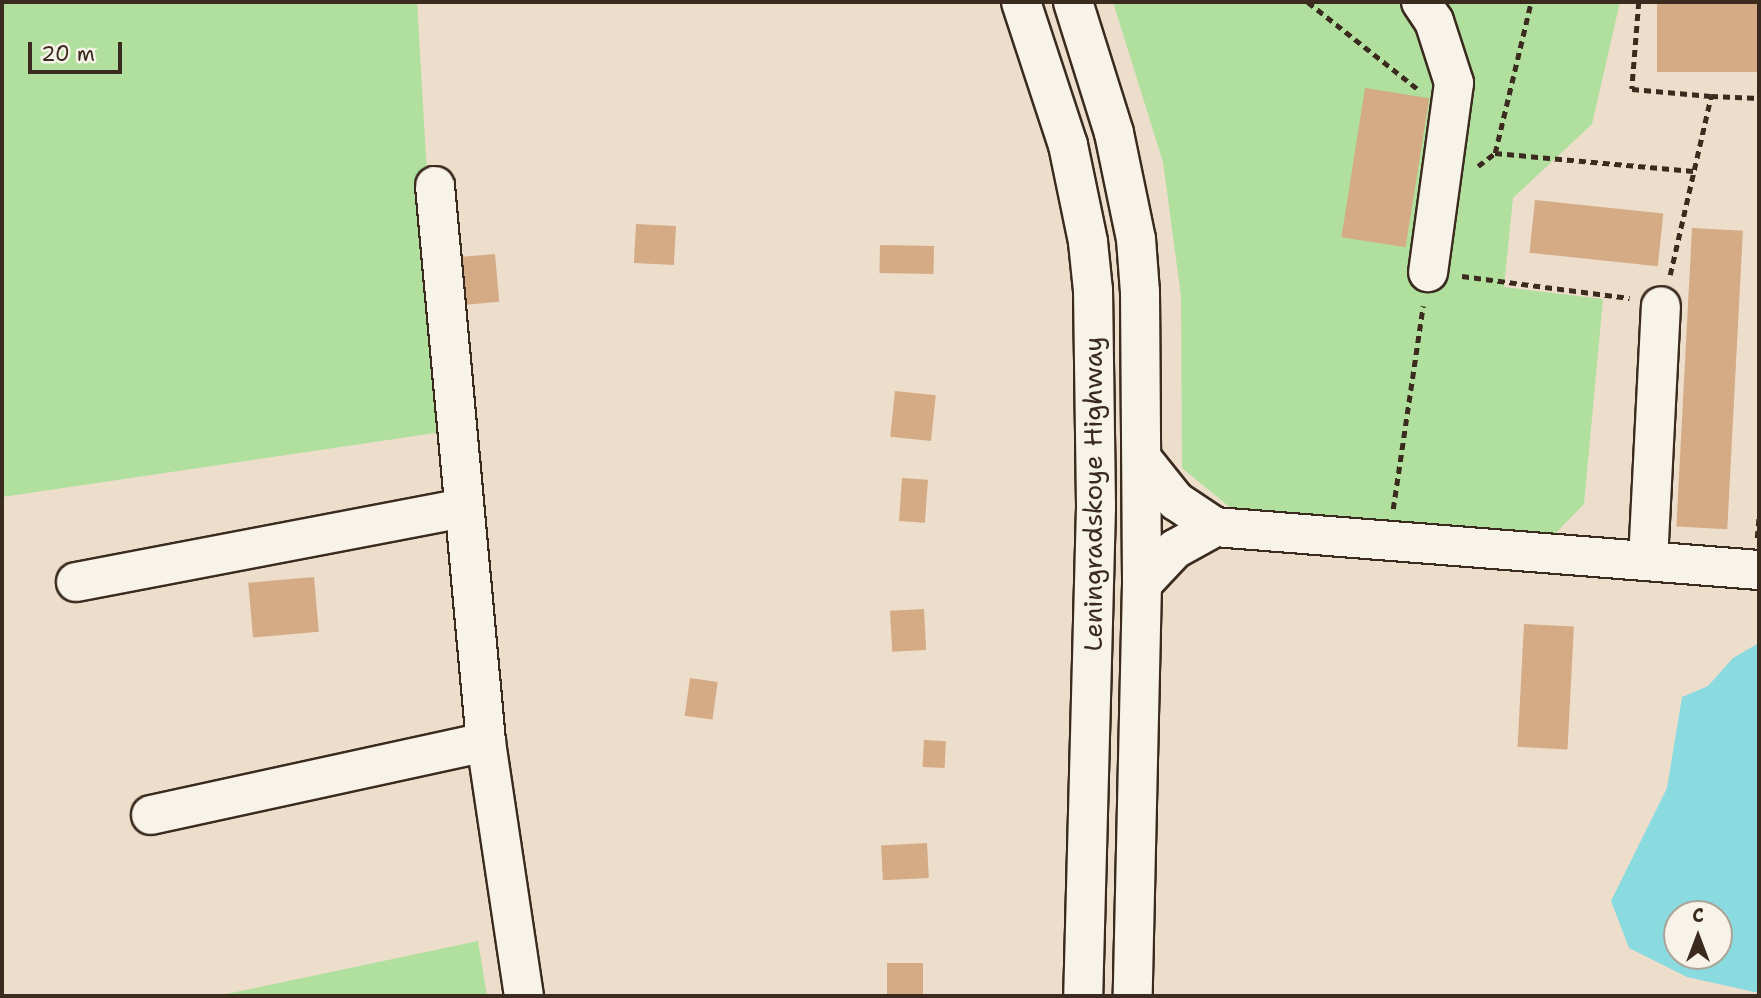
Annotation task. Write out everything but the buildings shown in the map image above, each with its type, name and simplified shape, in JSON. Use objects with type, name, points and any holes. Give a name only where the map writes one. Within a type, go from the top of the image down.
[{"type":"main road","name":"Leningradskoye Highway","points":[[1021,2],[1068,145],[1088,242],[1093,290],[1096,507],[1083,996]]},
{"type":"main road","name":"Leningradskoye Highway","points":[[1073,2],[1114,133],[1136,239],[1143,460],[1133,996]]},
{"type":"main road","points":[[1421,2],[1434,21],[1454,83],[1428,272]]},
{"type":"main road","points":[[435,186],[486,742],[524,996]]},
{"type":"main road","points":[[1648,561],[1661,306]]},
{"type":"main road","points":[[1143,460],[1176,501],[1215,527],[1759,570]]},
{"type":"main road","points":[[76,582],[464,508]]},
{"type":"main road","points":[[1142,583],[1175,549],[1215,527]]},
{"type":"main road","points":[[151,815],[486,742]]},
{"type":"path","points":[[1308,2],[1450,116]]},
{"type":"path","points":[[1439,196],[1496,153],[1531,2]]},
{"type":"path","points":[[1639,2],[1632,89],[1759,98]]},
{"type":"path","points":[[1388,541],[1428,272],[1612,294],[1661,306],[1711,96]]},
{"type":"path","points":[[1496,153],[1693,171]]},
{"type":"green space","points":[[2,2],[417,2],[442,432],[2,497]]},
{"type":"green space","points":[[1113,2],[1620,2],[1592,124],[1513,198],[1504,287],[1603,299],[1584,504],[1552,537],[1232,509],[1182,468],[1181,296],[1163,162]]},
{"type":"green space","points":[[478,941],[487,996],[217,996]]},
{"type":"water","points":[[1759,643],[1759,993],[1687,977],[1673,970],[1733,970],[1733,900],[1663,900],[1663,965],[1629,948],[1611,901],[1667,788],[1682,697],[1708,686],[1733,658]]}]
